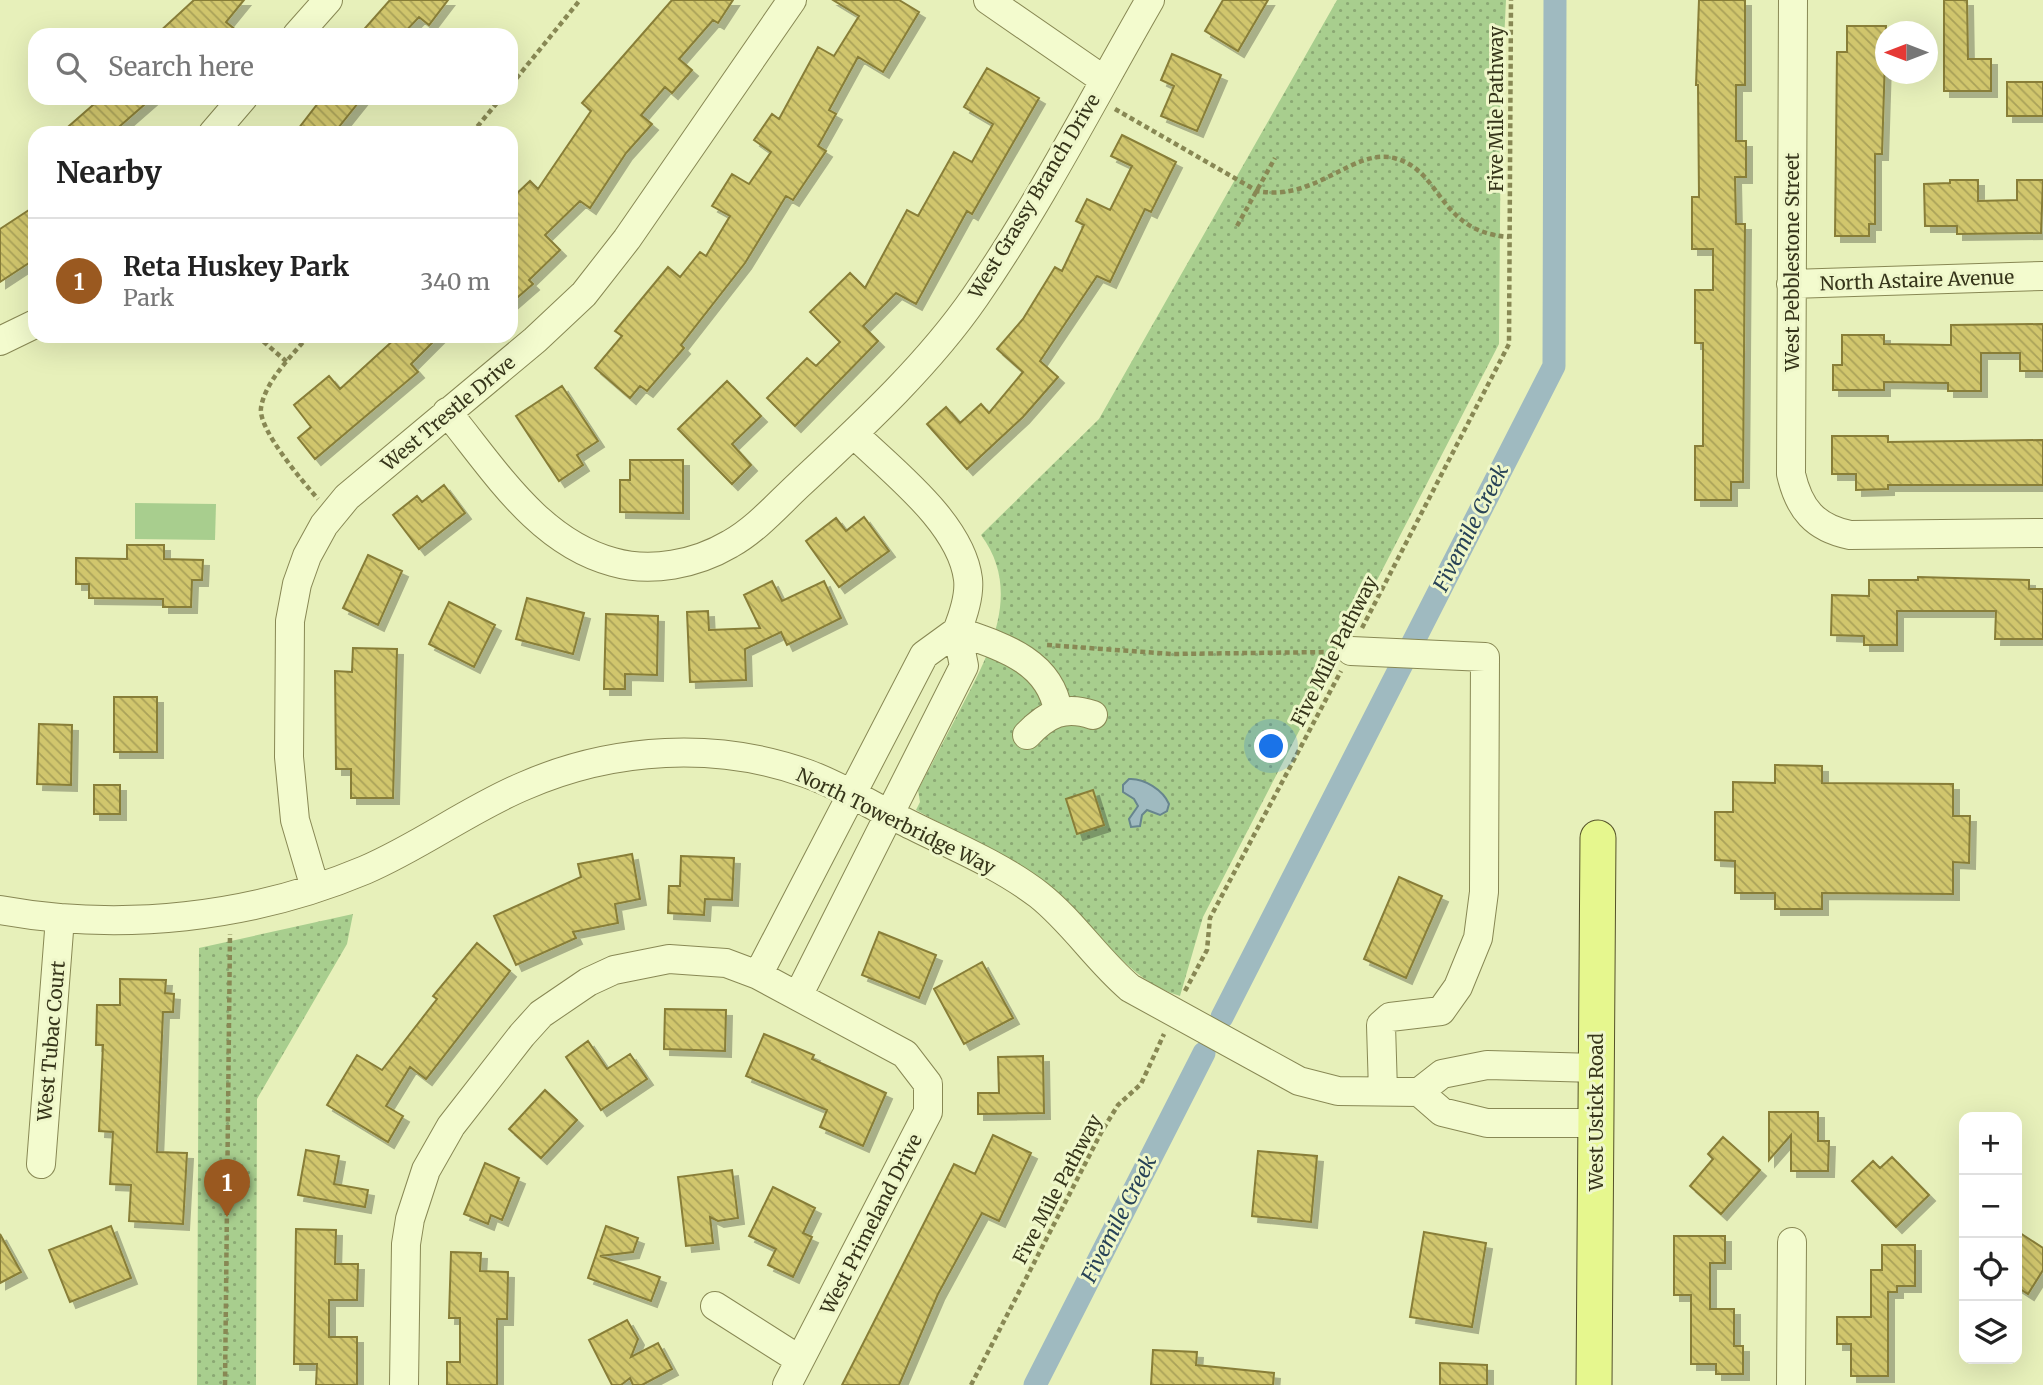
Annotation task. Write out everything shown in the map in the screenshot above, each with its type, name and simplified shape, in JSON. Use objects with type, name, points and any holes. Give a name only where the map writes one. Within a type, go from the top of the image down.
[{"type":"main road","name":"West Ustick Road","points":[[1594,1385],[1598,838]]},
{"type":"street","points":[[304,28],[328,0]]},
{"type":"street","name":"West Trestle Drive","points":[[315,888],[295,820],[289,757],[290,621],[297,584],[307,556],[332,515],[347,497],[535,340],[606,268],[792,0]]},
{"type":"street","points":[[988,0],[1099,88]]},
{"type":"street","name":"West Grassy Branch Drive","points":[[447,412],[527,509],[555,536],[586,554],[615,563],[642,567],[688,561],[731,544],[757,524],[854,433],[950,330],[974,298],[1150,0]]},
{"type":"street","name":"West Pebblestone Street","points":[[1793,0],[1791,474],[1797,499],[1811,519],[1830,531],[1850,535],[2043,533]]},
{"type":"street","points":[[219,126],[237,105]]},
{"type":"street","name":"North Astaire Avenue","points":[[1791,284],[2043,276]]},
{"type":"street","points":[[0,341],[28,327]]},
{"type":"street","points":[[404,1385],[406,1257],[417,1194],[437,1147],[451,1126],[522,1035],[564,996],[614,970],[641,962],[698,959],[726,963],[758,975],[798,996],[964,666],[957,631],[965,610],[968,579],[944,523],[854,433]]},
{"type":"street","points":[[957,631],[1017,655],[1043,673],[1055,695],[1058,711]]},
{"type":"street","points":[[758,975],[924,655],[957,631]]},
{"type":"street","points":[[1351,651],[1414,656],[1485,657],[1484,892],[1478,938],[1458,987],[1441,1011],[1390,1017],[1381,1025],[1383,1091]]},
{"type":"street","points":[[1027,736],[1042,720],[1058,711],[1076,709],[1093,715]]},
{"type":"street","name":"North Towerbridge Way","points":[[0,910],[60,918],[163,918],[229,909],[315,888],[404,852],[522,786],[559,772],[624,756],[697,752],[757,760],[809,774],[1017,880],[1058,911],[1110,971],[1130,988],[1299,1081],[1338,1091],[1419,1092]]},
{"type":"street","name":"West Tubac Court","points":[[41,1164],[60,918]]},
{"type":"street","name":"West Primeland Drive","points":[[715,1307],[794,1373],[928,1112],[928,1084],[905,1054],[798,996]]},
{"type":"street","points":[[1596,1068],[1487,1065],[1443,1074],[1419,1092],[1443,1112],[1487,1123],[1596,1123]]},
{"type":"street","points":[[1791,1385],[1792,1242]]},
{"type":"path","points":[[518,76],[580,0]]},
{"type":"path","name":"Five Mile Pathway","points":[[971,1385],[1102,1131],[1118,1105],[1141,1084],[1173,1013],[1207,950],[1210,918],[1509,344],[1511,0]]},
{"type":"path","points":[[1099,88],[1257,191],[1273,194],[1294,192],[1320,183],[1354,164],[1374,157],[1392,158],[1410,164],[1425,177],[1444,204],[1461,220],[1476,230],[1509,237]]},
{"type":"path","points":[[478,126],[494,105]]},
{"type":"path","points":[[1237,226],[1275,158]]},
{"type":"path","points":[[265,343],[287,362]]},
{"type":"path","points":[[302,343],[273,381],[261,408],[263,425],[332,515]]},
{"type":"path","points":[[1017,655],[1045,645],[1172,653],[1351,651]]},
{"type":"path","points":[[225,1385],[229,909]]},
{"type":"green space","points":[[1337,0],[1506,0],[1501,104],[1499,344],[1203,917],[1180,996],[1143,978],[1127,965],[1070,905],[1039,879],[916,810],[920,802],[918,790],[983,663],[998,620],[1001,599],[999,577],[993,556],[981,535],[1099,419]]},
{"type":"green space","points":[[135,503],[216,504],[215,540],[135,539]]},
{"type":"green space","points":[[353,914],[347,944],[257,1099],[256,1385],[197,1385],[199,948]]},
{"type":"water","points":[[1129,779],[1147,783],[1158,790],[1169,804],[1167,811],[1160,815],[1147,810],[1142,815],[1140,826],[1131,827],[1129,819],[1138,806],[1134,799],[1123,792],[1123,785]]},
{"type":"building","points":[[194,0],[244,0],[226,22],[233,28],[164,28]]},
{"type":"building","points":[[390,0],[448,0],[429,25],[419,17],[409,28],[365,28]]},
{"type":"building","points":[[672,0],[733,0],[718,23],[713,20],[679,59],[692,70],[672,93],[665,87],[641,115],[652,124],[626,153],[590,208],[580,201],[545,235],[560,250],[529,280],[533,284],[518,297],[518,192],[530,181],[538,189],[591,111],[582,103]]},
{"type":"building","points":[[833,0],[899,0],[919,12],[883,72],[858,57],[829,110],[836,114],[818,146],[826,151],[793,200],[786,196],[745,263],[681,345],[684,348],[647,391],[640,386],[630,398],[595,368],[622,336],[615,331],[668,267],[680,277],[700,252],[706,256],[730,216],[712,206],[732,174],[749,184],[771,152],[754,140],[772,114],[779,119],[818,47],[834,56],[859,16]]},
{"type":"building","points":[[1223,0],[1268,0],[1238,51],[1205,31]]},
{"type":"building","points":[[1699,0],[1745,0],[1745,85],[1736,85],[1736,141],[1746,141],[1746,177],[1735,177],[1736,224],[1745,224],[1743,482],[1731,482],[1731,500],[1695,500],[1695,446],[1703,446],[1703,343],[1695,343],[1695,290],[1713,290],[1713,249],[1692,249],[1692,197],[1699,197],[1696,85]]},
{"type":"building","points":[[1944,0],[1967,0],[1968,59],[1991,59],[1991,91],[1944,91]]},
{"type":"building","points":[[1847,26],[1875,26],[1875,84],[1884,84],[1882,154],[1875,154],[1875,224],[1869,224],[1869,236],[1835,236],[1837,52],[1847,52]]},
{"type":"building","points":[[1172,54],[1221,75],[1197,131],[1161,116],[1174,86],[1161,80]]},
{"type":"building","points":[[987,68],[1039,98],[972,214],[967,211],[916,304],[896,293],[863,326],[878,341],[795,426],[767,398],[807,358],[816,366],[840,342],[810,312],[850,273],[865,288],[907,210],[918,216],[954,152],[972,162],[993,124],[964,107]]},
{"type":"building","points":[[2007,82],[2043,82],[2043,116],[2007,116]]},
{"type":"building","points":[[93,105],[144,105],[120,126],[69,126]]},
{"type":"building","points":[[317,105],[356,105],[340,126],[300,126]]},
{"type":"building","points":[[1122,135],[1176,162],[1151,212],[1145,209],[1110,282],[1097,276],[1040,361],[1058,377],[1023,417],[967,469],[927,424],[946,407],[960,423],[981,404],[989,413],[1023,372],[997,349],[1023,319],[1055,267],[1062,271],[1084,225],[1076,221],[1087,199],[1110,210],[1132,166],[1111,156]]},
{"type":"building","points":[[1950,180],[1978,180],[1978,201],[2017,200],[2017,180],[2043,180],[2041,233],[1957,234],[1957,226],[1925,226],[1924,184],[1950,183]]},
{"type":"building","points":[[28,211],[28,264],[0,282],[0,229]]},
{"type":"building","points":[[2043,324],[2043,371],[2020,371],[2020,353],[1981,353],[1981,391],[1948,391],[1948,383],[1884,382],[1884,390],[1833,390],[1833,365],[1842,365],[1842,335],[1884,335],[1884,344],[1951,345],[1951,325]]},
{"type":"building","points":[[390,343],[432,343],[411,364],[418,372],[315,459],[298,438],[311,427],[294,405],[329,376],[340,389]]},
{"type":"building","points":[[727,381],[761,416],[732,444],[751,465],[732,484],[678,429]]},
{"type":"building","points":[[562,386],[598,441],[577,455],[583,465],[559,481],[516,416]]},
{"type":"building","points":[[1832,436],[1888,436],[1888,442],[2043,440],[2043,485],[1888,485],[1888,489],[1856,490],[1856,474],[1832,474]]},
{"type":"building","points":[[630,460],[683,460],[683,513],[620,512],[620,480],[630,480]]},
{"type":"building","points":[[444,485],[465,513],[419,549],[393,515],[417,496],[422,502]]},
{"type":"building","points":[[864,517],[889,551],[839,587],[806,541],[836,518],[846,531]]},
{"type":"building","points":[[127,545],[164,545],[164,559],[203,560],[202,580],[192,580],[191,607],[163,607],[163,599],[89,598],[89,584],[76,584],[76,558],[127,559]]},
{"type":"building","points":[[368,555],[402,571],[378,625],[343,608]]},
{"type":"building","points":[[1918,577],[2029,580],[2029,589],[2043,589],[2043,639],[1995,639],[1996,611],[1897,611],[1897,645],[1864,645],[1864,636],[1831,635],[1832,595],[1869,596],[1869,580],[1918,580]]},
{"type":"building","points":[[772,581],[782,601],[824,581],[841,618],[787,645],[781,632],[745,649],[746,680],[690,682],[687,612],[708,611],[709,630],[760,628],[744,595]]},
{"type":"building","points":[[527,598],[584,613],[573,654],[516,639]]},
{"type":"building","points":[[449,602],[495,625],[474,667],[429,644]]},
{"type":"building","points":[[606,614],[658,616],[657,675],[625,674],[625,689],[604,689]]},
{"type":"building","points":[[353,648],[397,649],[393,798],[351,798],[351,769],[336,769],[335,671],[352,672]]},
{"type":"building","points":[[114,697],[157,697],[157,752],[114,752]]},
{"type":"building","points":[[39,724],[72,725],[71,785],[37,784]]},
{"type":"building","points":[[1775,765],[1822,766],[1822,783],[1953,784],[1953,816],[1970,816],[1969,863],[1953,862],[1953,894],[1822,893],[1822,909],[1775,909],[1775,893],[1735,893],[1735,861],[1715,860],[1715,812],[1733,812],[1733,782],[1775,783]]},
{"type":"building","points":[[94,785],[120,785],[120,814],[94,814]]},
{"type":"building","points":[[1093,790],[1104,825],[1077,834],[1066,799]]},
{"type":"building","points":[[632,854],[640,899],[615,904],[618,923],[573,932],[576,938],[516,965],[494,916],[581,877],[578,864]]},
{"type":"building","points":[[681,856],[734,858],[732,900],[705,899],[704,915],[668,913],[669,886],[680,886]]},
{"type":"building","points":[[1399,877],[1442,896],[1406,978],[1364,959]]},
{"type":"building","points":[[879,932],[936,955],[919,998],[862,975]]},
{"type":"building","points":[[477,943],[510,971],[426,1079],[410,1067],[386,1106],[403,1116],[388,1142],[327,1105],[357,1055],[382,1070],[437,999],[433,996]]},
{"type":"building","points":[[982,962],[1013,1018],[964,1044],[934,989]]},
{"type":"building","points":[[120,979],[166,980],[165,993],[174,994],[173,1012],[163,1012],[157,1152],[187,1153],[183,1224],[129,1221],[131,1185],[110,1184],[113,1132],[99,1131],[103,1045],[96,1045],[97,1005],[120,1005]]},
{"type":"building","points":[[665,1009],[726,1010],[725,1051],[664,1049]]},
{"type":"building","points":[[764,1034],[814,1055],[812,1059],[886,1093],[863,1146],[820,1127],[827,1110],[746,1076]]},
{"type":"building","points":[[588,1041],[607,1069],[630,1054],[647,1079],[601,1110],[566,1057]]},
{"type":"building","points":[[1043,1056],[1044,1113],[978,1114],[978,1093],[999,1093],[998,1057]]},
{"type":"building","points":[[545,1090],[577,1120],[541,1158],[509,1129]]},
{"type":"building","points":[[1769,1112],[1818,1112],[1818,1141],[1829,1141],[1828,1171],[1791,1171],[1791,1135],[1769,1160]]},
{"type":"building","points":[[993,1135],[1031,1153],[999,1221],[982,1213],[938,1294],[899,1385],[842,1385],[954,1164],[975,1174]]},
{"type":"building","points":[[1723,1137],[1760,1170],[1721,1214],[1690,1186],[1713,1159],[1708,1154]]},
{"type":"building","points":[[306,1150],[339,1156],[334,1184],[368,1190],[365,1207],[298,1195]]},
{"type":"building","points":[[1258,1151],[1317,1156],[1311,1222],[1252,1216]]},
{"type":"building","points":[[1892,1157],[1929,1195],[1896,1227],[1852,1181],[1873,1161],[1880,1168]]},
{"type":"building","points":[[485,1163],[519,1178],[502,1220],[491,1215],[488,1224],[464,1214]]},
{"type":"building","points":[[732,1170],[738,1218],[718,1221],[710,1217],[713,1243],[686,1246],[678,1177]]},
{"type":"building","points":[[773,1187],[815,1208],[803,1233],[812,1237],[793,1277],[768,1265],[776,1249],[749,1236]]},
{"type":"building","points":[[111,1226],[131,1278],[70,1302],[49,1250]]},
{"type":"building","points":[[606,1226],[638,1238],[633,1252],[600,1256],[660,1277],[651,1301],[588,1278]]},
{"type":"building","points":[[296,1229],[336,1230],[335,1264],[358,1264],[357,1300],[329,1300],[329,1337],[357,1337],[357,1385],[316,1385],[317,1364],[294,1364]]},
{"type":"building","points":[[1424,1232],[1486,1243],[1472,1327],[1410,1317]]},
{"type":"building","points":[[0,1234],[21,1272],[0,1283]]},
{"type":"building","points":[[2022,1234],[2043,1248],[2043,1270],[2028,1294],[2022,1290]]},
{"type":"building","points":[[1674,1236],[1725,1236],[1725,1263],[1710,1263],[1710,1309],[1734,1309],[1734,1346],[1743,1346],[1743,1374],[1716,1374],[1716,1364],[1691,1364],[1691,1295],[1674,1295]]},
{"type":"building","points":[[1882,1245],[1915,1245],[1915,1286],[1897,1286],[1897,1292],[1888,1292],[1888,1376],[1851,1376],[1851,1344],[1837,1344],[1837,1317],[1871,1317],[1871,1270],[1882,1270]]},
{"type":"building","points":[[451,1252],[481,1253],[480,1271],[508,1272],[507,1319],[497,1319],[497,1385],[447,1385],[447,1362],[460,1362],[460,1318],[449,1318]]},
{"type":"building","points":[[627,1320],[638,1339],[631,1357],[658,1343],[672,1369],[642,1385],[633,1385],[630,1378],[621,1385],[612,1385],[589,1340]]},
{"type":"building","points":[[1153,1350],[1197,1352],[1196,1365],[1274,1373],[1273,1385],[1151,1385]]},
{"type":"building","points":[[1440,1363],[1487,1365],[1487,1385],[1440,1385]]},
{"type":"waterway","name":"Fivemile Creek","points":[[1222,1017],[1554,366],[1555,0]]},
{"type":"waterway","name":"Fivemile Creek","points":[[1035,1385],[1204,1053]]},
{"type":"place","name":"Reta Huskey Park","points":[[227,1217]]}]
